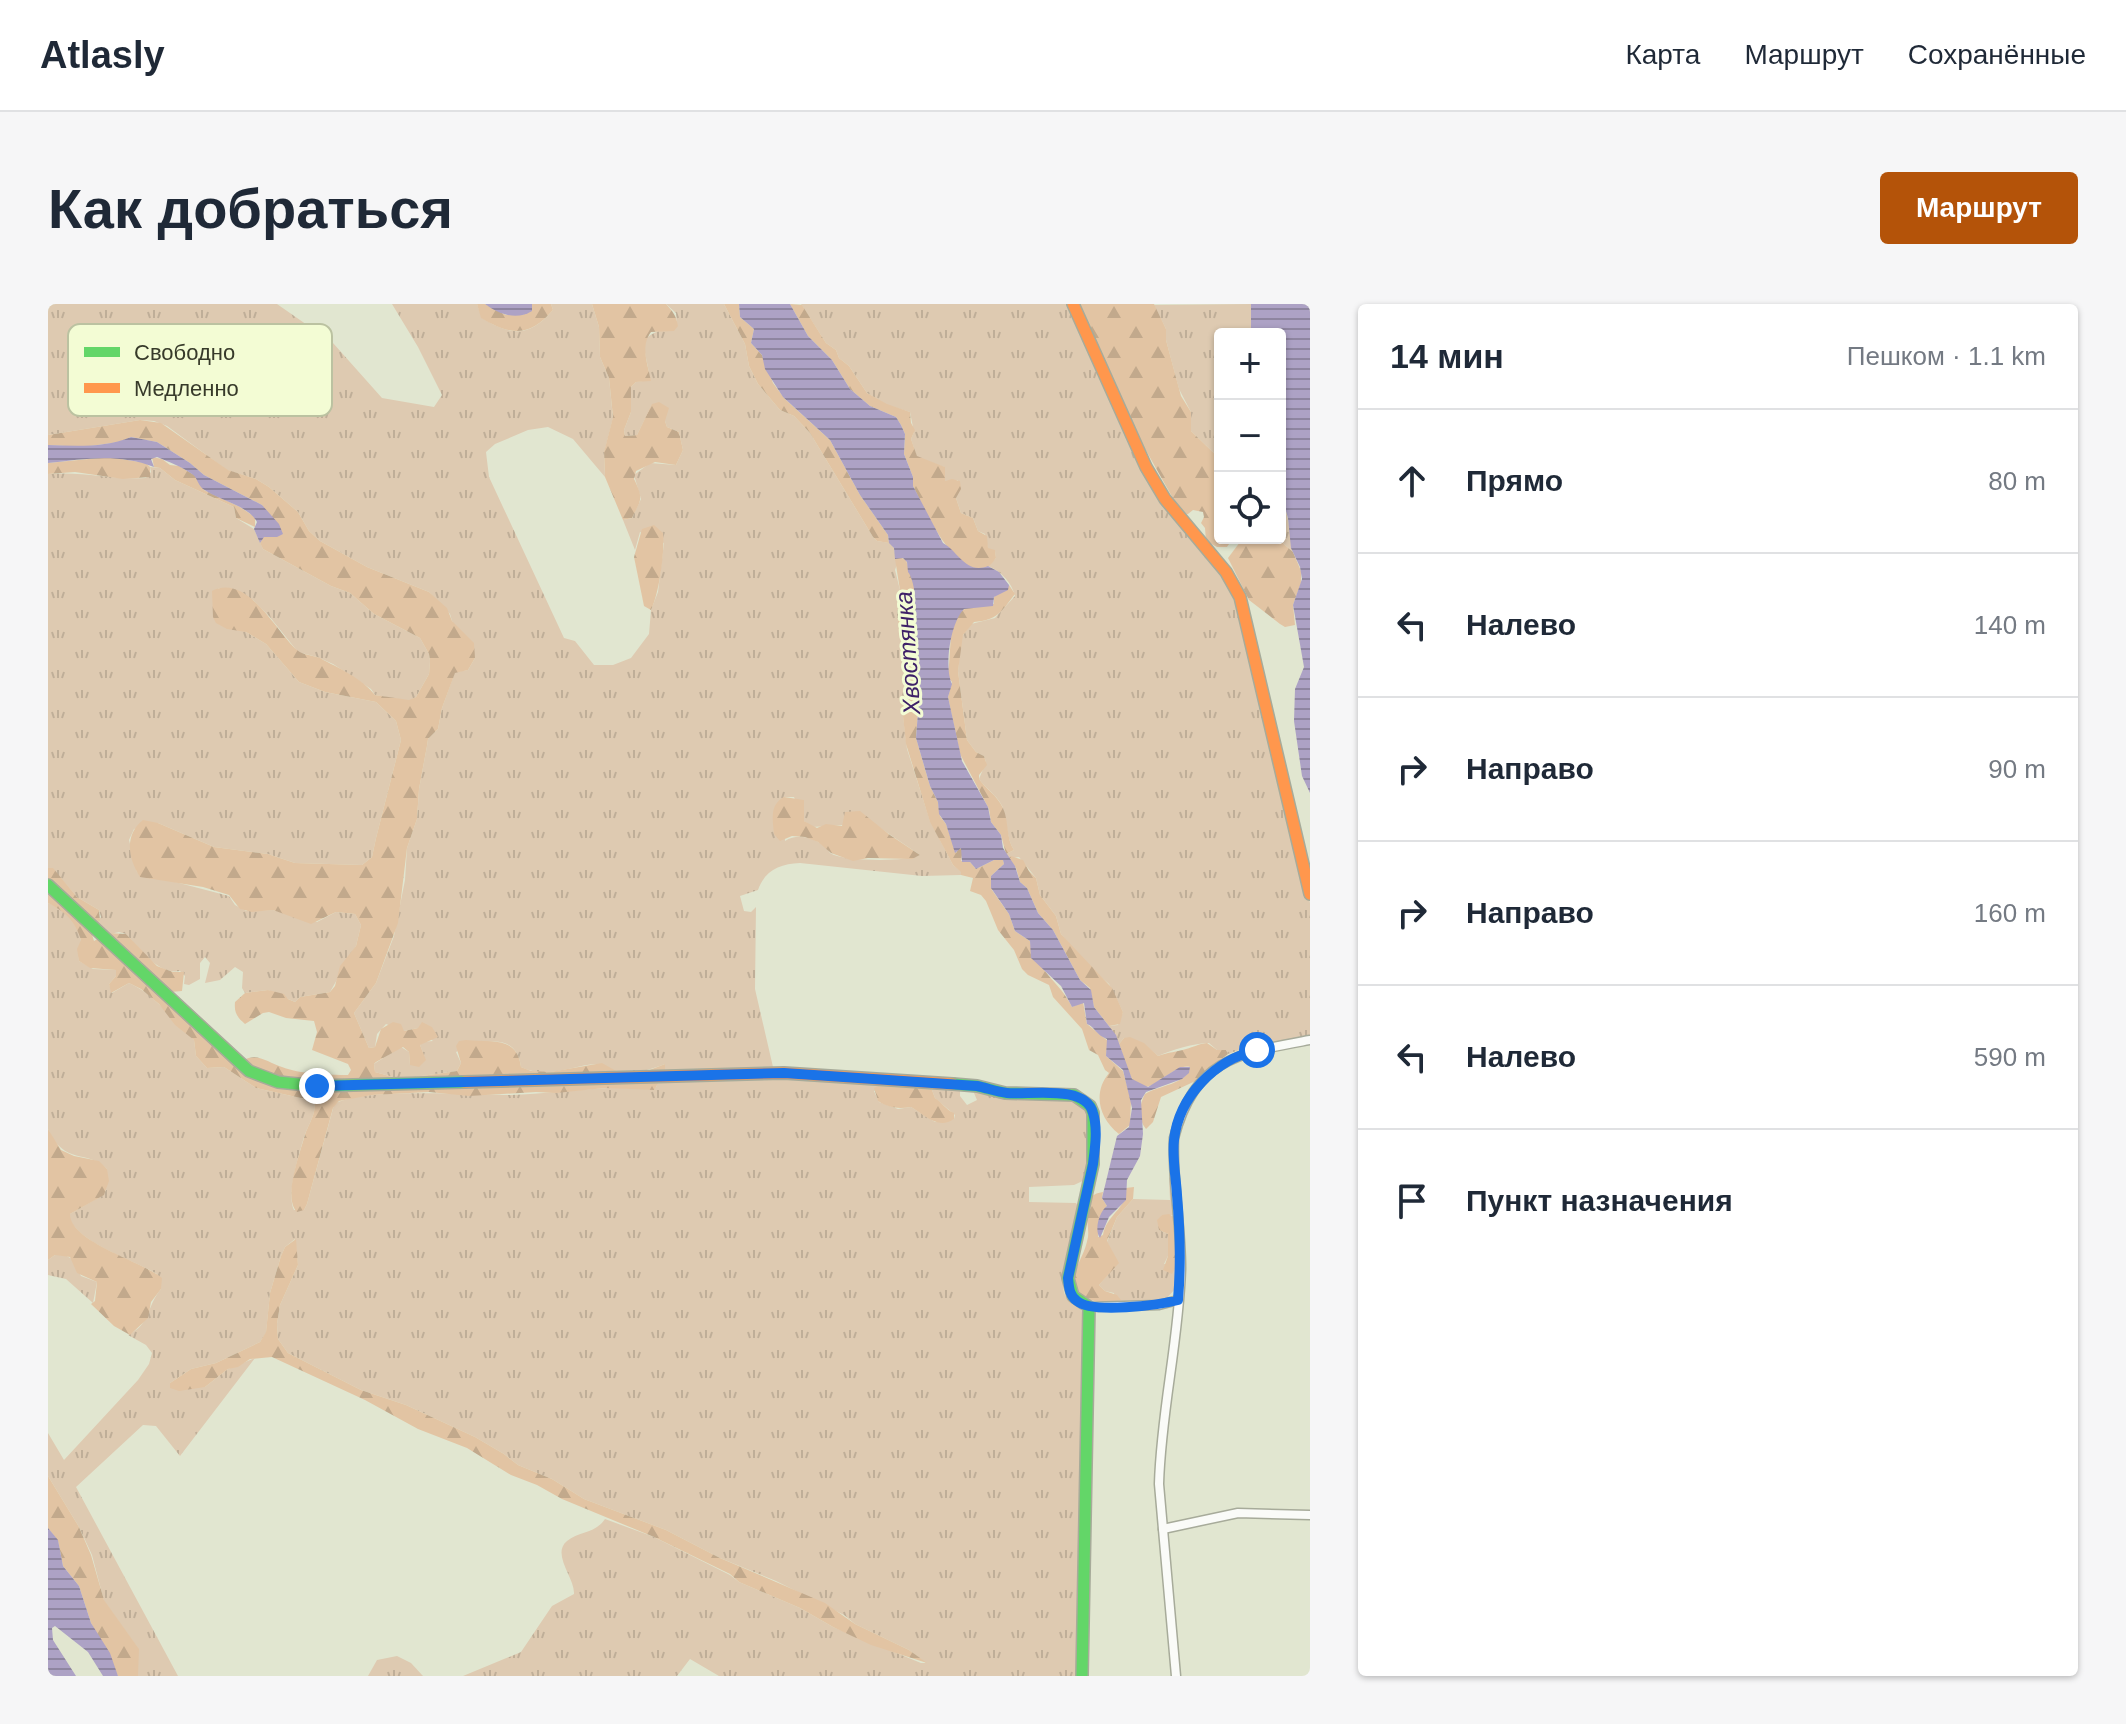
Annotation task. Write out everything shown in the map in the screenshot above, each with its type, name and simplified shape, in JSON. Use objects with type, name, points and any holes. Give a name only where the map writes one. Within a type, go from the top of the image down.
[{"type":"street","points":[[1073,304],[1146,467],[1165,499],[1226,572],[1240,597],[1310,894]]},
{"type":"street","points":[[48,885],[249,1071],[278,1082],[317,1086],[784,1073],[977,1086],[1005,1093],[1074,1095],[1090,1106],[1093,1113],[1095,1145],[1068,1278],[1072,1296],[1089,1307],[1159,1305],[1178,1300]]},
{"type":"street","points":[[1176,1676],[1159,1484],[1178,1300],[1179,1225],[1174,1138],[1185,1105],[1194,1091],[1229,1059],[1248,1052],[1310,1040]]},
{"type":"street","points":[[1082,1676],[1089,1307]]},
{"type":"street","points":[[1163,1529],[1238,1513],[1310,1515]]},
{"type":"green space","points":[[48,304],[277,304],[306,324],[68,324],[68,416],[332,416],[332,342],[382,398],[434,407],[442,395],[392,304],[477,304],[482,318],[502,328],[519,331],[536,326],[553,310],[551,304],[592,304],[599,327],[600,357],[609,378],[613,418],[604,453],[605,477],[573,439],[548,427],[528,430],[495,444],[486,452],[489,477],[564,638],[575,641],[594,665],[613,665],[631,658],[649,634],[664,543],[640,532],[635,550],[623,520],[632,518],[641,499],[634,475],[650,463],[676,465],[683,450],[679,432],[667,427],[665,421],[649,411],[637,435],[625,436],[624,430],[631,412],[631,387],[636,382],[650,380],[644,349],[647,338],[677,326],[676,313],[666,304],[724,304],[745,344],[749,366],[758,384],[780,410],[794,416],[810,433],[873,537],[877,541],[890,543],[894,548],[900,590],[898,622],[908,670],[902,707],[907,749],[930,821],[961,875],[922,876],[800,863],[774,869],[758,890],[740,896],[744,911],[751,912],[756,907],[755,989],[773,1067],[771,1071],[665,1072],[665,1064],[627,1073],[599,1064],[540,1072],[521,1067],[518,1055],[505,1043],[486,1042],[456,1052],[461,1063],[457,1071],[400,1079],[375,1072],[374,1064],[401,1047],[409,1052],[410,1065],[423,1053],[422,1042],[433,1041],[418,1028],[404,1031],[386,1024],[377,1034],[375,1047],[369,1048],[354,1013],[376,983],[394,936],[405,880],[407,848],[417,819],[428,739],[438,729],[455,672],[468,670],[475,658],[450,614],[429,592],[367,567],[320,541],[309,531],[298,512],[269,487],[256,479],[227,470],[167,426],[140,420],[48,435]],"holes":[[[784,797],[794,797],[804,821],[812,827],[873,823],[920,855],[891,860],[852,859],[832,854],[811,839],[795,837],[785,841]]]},
{"type":"green space","points":[[477,304],[485,304],[506,315],[523,315],[532,304],[551,304],[553,310],[536,325],[520,331],[502,328],[481,318]]},
{"type":"green space","points":[[592,304],[666,304],[678,326],[674,331],[651,332],[648,337],[646,356],[651,381],[636,382],[631,387],[631,412],[624,430],[625,436],[637,435],[652,404],[659,402],[669,408],[665,421],[667,427],[679,432],[683,450],[676,465],[655,462],[636,471],[634,479],[640,495],[639,503],[632,518],[623,520],[605,477],[604,452],[613,417],[609,378],[600,357],[599,327]]},
{"type":"green space","points":[[724,304],[739,304],[740,317],[754,329],[751,343],[762,355],[773,383],[785,399],[830,440],[860,495],[888,535],[889,543],[873,537],[810,433],[794,416],[780,410],[758,384],[749,366],[745,344]]},
{"type":"green space","points":[[790,304],[802,305],[826,343],[836,350],[867,393],[910,412],[915,430],[911,439],[917,456],[945,467],[945,481],[960,481],[961,489],[956,498],[961,513],[973,518],[978,531],[987,536],[988,548],[995,550],[996,558],[988,567],[971,567],[949,549],[913,486],[913,477],[904,454],[905,434],[896,417],[870,406],[850,389],[832,360],[808,336]]},
{"type":"green space","points":[[801,304],[1070,304],[1143,468],[1224,573],[1245,622],[1310,903],[1310,1038],[1228,1054],[1226,1050],[1217,1050],[1209,1043],[1183,1047],[1158,1056],[1134,1039],[1124,1038],[1119,1044],[1109,1026],[1118,1025],[1123,1012],[1109,984],[1085,963],[1061,934],[1056,916],[1040,895],[1036,878],[1019,857],[1009,858],[1006,854],[1014,850],[1004,811],[997,798],[979,779],[986,762],[984,756],[976,752],[967,740],[958,671],[961,638],[971,624],[995,618],[1015,596],[1014,591],[1001,574],[988,566],[996,558],[995,551],[988,549],[985,534],[978,531],[973,518],[961,513],[956,498],[958,480],[945,481],[944,467],[917,457],[911,439],[914,432],[910,412],[887,405],[867,393],[836,350],[826,343]]},
{"type":"green space","points":[[1077,304],[1154,304],[1166,329],[1166,340],[1181,396],[1191,412],[1191,431],[1214,453],[1214,544],[1229,544],[1227,547],[1217,547],[1206,541],[1205,528],[1201,523],[1203,512],[1193,510],[1183,515],[1135,431]]},
{"type":"green space","points":[[1251,304],[1251,328],[1214,328],[1214,453],[1191,431],[1191,412],[1179,389],[1166,329],[1154,305]]},
{"type":"green space","points":[[140,420],[161,423],[228,470],[256,479],[269,487],[298,512],[309,531],[320,541],[367,567],[429,592],[447,608],[452,621],[474,643],[475,658],[468,670],[455,673],[438,729],[428,739],[417,819],[407,848],[398,923],[376,983],[354,1013],[369,1048],[375,1047],[381,1029],[393,1022],[401,1024],[404,1031],[418,1028],[422,1022],[432,1027],[438,1037],[420,1045],[426,1060],[419,1067],[410,1065],[409,1052],[403,1047],[376,1062],[375,1072],[400,1079],[457,1071],[461,1063],[456,1046],[459,1041],[493,1041],[508,1045],[519,1057],[521,1067],[531,1071],[550,1072],[602,1063],[618,1072],[629,1073],[647,1071],[665,1064],[665,1072],[654,1090],[605,1088],[469,1096],[429,1092],[372,1095],[339,1101],[333,1108],[307,1204],[304,1210],[297,1212],[291,1197],[293,1176],[313,1115],[314,1101],[256,1088],[224,1067],[207,1068],[196,1056],[194,1040],[175,1025],[159,1004],[129,983],[111,993],[109,984],[116,976],[116,970],[90,968],[79,961],[77,949],[81,940],[76,927],[65,914],[48,903],[48,868],[53,868],[77,897],[99,910],[100,920],[91,931],[94,941],[108,933],[126,934],[157,966],[184,972],[182,991],[171,992],[244,1060],[258,1058],[297,1071],[348,1075],[351,1070],[348,1064],[312,1050],[317,1032],[314,1021],[286,1018],[269,1012],[245,1024],[237,1014],[235,1002],[245,993],[268,990],[284,994],[295,1002],[300,997],[330,992],[335,986],[340,966],[356,946],[361,925],[355,914],[336,912],[311,924],[273,910],[252,912],[240,909],[229,895],[203,887],[140,877],[131,855],[131,840],[143,820],[158,823],[214,847],[268,854],[295,863],[362,865],[372,857],[401,740],[396,721],[376,702],[325,692],[299,682],[266,644],[246,632],[227,629],[216,623],[212,591],[225,588],[238,590],[249,597],[297,650],[349,674],[375,695],[409,700],[416,697],[429,674],[429,654],[420,638],[374,614],[350,593],[263,549],[260,543],[263,537],[277,537],[262,505],[204,475],[157,442],[131,437],[119,442],[83,447],[48,445],[48,435]]},
{"type":"green space","points":[[109,457],[146,463],[150,467],[150,477],[123,479],[75,472],[48,474],[48,463]]},
{"type":"green space","points":[[152,457],[179,466],[196,476],[204,490],[255,517],[255,527],[236,518],[234,507],[154,467]]},
{"type":"green space","points":[[150,467],[160,468],[175,480],[234,507],[236,518],[254,529],[263,549],[350,593],[374,614],[420,638],[429,654],[429,674],[416,697],[409,701],[375,695],[371,689],[333,664],[298,652],[253,600],[233,589],[218,588],[246,632],[266,644],[299,682],[325,692],[376,702],[396,721],[401,740],[372,857],[362,865],[295,863],[268,854],[214,847],[158,823],[134,829],[129,840],[137,872],[229,896],[235,905],[246,911],[273,910],[317,922],[336,912],[355,914],[361,925],[356,946],[330,992],[300,997],[295,1002],[268,990],[245,993],[242,988],[243,972],[235,967],[220,980],[205,983],[210,963],[205,957],[200,963],[200,979],[189,985],[184,984],[185,976],[180,971],[157,965],[126,934],[106,935],[95,926],[101,917],[99,910],[77,897],[48,868],[48,474],[146,478],[151,472]]},
{"type":"green space","points":[[1286,512],[1288,519],[1293,552],[1284,544]]},
{"type":"green space","points":[[654,525],[663,533],[663,551],[659,583],[651,610],[644,606],[634,557],[642,529]]},
{"type":"green space","points":[[1238,544],[1284,544],[1293,552],[1301,571],[1301,583],[1293,605],[1295,625],[1285,627],[1249,600],[1228,558]]},
{"type":"green space","points":[[900,557],[906,560],[914,585],[914,608],[903,618],[909,618],[913,624],[919,685],[916,738],[940,816],[956,853],[959,848],[963,849],[961,861],[970,862],[976,869],[994,860],[1003,860],[1004,864],[991,876],[992,890],[1009,914],[1015,931],[1030,941],[1042,967],[1072,1007],[1083,1002],[1087,1024],[1108,1041],[1106,1056],[1123,1071],[1131,1100],[1130,1125],[1119,1134],[1106,1120],[1100,1105],[1101,1088],[1109,1073],[1098,1055],[1089,1050],[1082,1029],[1053,997],[1049,985],[1022,969],[1014,950],[998,930],[986,901],[981,895],[970,891],[973,878],[961,875],[953,865],[930,822],[906,744],[902,707],[908,670],[898,622],[900,590],[895,559]]},
{"type":"green space","points":[[1009,585],[1015,594],[1002,610],[994,617],[974,622],[963,635],[958,671],[967,740],[976,752],[984,756],[987,765],[979,779],[998,799],[1005,813],[1014,850],[1006,854],[1001,835],[991,822],[989,809],[960,754],[948,697],[952,682],[947,676],[955,619],[967,608],[994,604],[994,597]]},
{"type":"green space","points":[[784,797],[804,800],[804,821],[817,828],[826,824],[842,826],[845,812],[860,811],[920,855],[912,859],[868,858],[853,861],[831,853],[818,842],[805,837],[792,836],[780,841],[774,834],[773,813],[776,804]]},
{"type":"green space","points":[[1009,858],[1023,860],[1036,878],[1040,895],[1056,916],[1061,934],[1112,988],[1123,1012],[1120,1024],[1109,1026],[1094,1007],[1090,988],[1080,980],[1053,930],[1038,913],[1027,888],[1020,882]]},
{"type":"green space","points":[[48,903],[65,913],[78,928],[81,941],[79,961],[93,969],[116,970],[116,976],[109,984],[112,993],[129,983],[148,994],[194,1040],[196,1056],[207,1068],[224,1067],[256,1088],[314,1101],[313,1115],[294,1174],[291,1194],[294,1210],[304,1210],[307,1204],[334,1105],[346,1099],[365,1096],[417,1093],[510,1095],[608,1088],[644,1089],[656,1087],[659,1080],[786,1075],[883,1084],[874,1091],[879,1102],[898,1109],[911,1107],[935,1122],[954,1119],[955,1115],[935,1098],[930,1085],[960,1087],[960,1096],[967,1105],[977,1100],[974,1093],[977,1089],[1065,1099],[1080,1104],[1088,1114],[1092,1127],[1087,1179],[1074,1185],[1029,1187],[1029,1202],[1076,1203],[1079,1208],[1063,1277],[1065,1295],[1085,1318],[1077,1676],[719,1676],[690,1659],[677,1676],[463,1676],[521,1652],[552,1606],[574,1594],[562,1559],[563,1546],[572,1538],[597,1527],[605,1519],[654,1537],[833,1627],[926,1663],[909,1650],[776,1581],[720,1558],[666,1530],[584,1499],[552,1479],[518,1465],[475,1437],[406,1405],[361,1390],[288,1353],[278,1339],[277,1324],[280,1305],[298,1265],[295,1239],[285,1247],[281,1256],[270,1293],[266,1333],[260,1342],[216,1363],[191,1369],[170,1383],[205,1387],[228,1369],[255,1358],[180,1456],[156,1426],[143,1425],[76,1487],[178,1676],[138,1676],[137,1647],[104,1601],[92,1555],[48,1476],[48,1433],[64,1460],[138,1380],[149,1364],[152,1353],[146,1345],[128,1335],[141,1326],[161,1289],[157,1274],[96,1244],[69,1219],[70,1214],[103,1195],[107,1169],[100,1163],[61,1148],[48,1129]]},
{"type":"green space","points":[[1130,1037],[1144,1043],[1158,1056],[1207,1043],[1217,1050],[1226,1050],[1228,1054],[1202,1078],[1161,1097],[1153,1122],[1146,1129],[1140,1112],[1145,1094],[1183,1078],[1190,1067],[1182,1067],[1151,1086],[1136,1084],[1119,1044]]},
{"type":"green space","points":[[882,1084],[930,1085],[935,1098],[954,1113],[954,1119],[937,1122],[911,1107],[882,1103],[878,1101],[874,1088]]},
{"type":"green space","points":[[48,1129],[61,1150],[99,1161],[107,1169],[109,1181],[104,1195],[70,1214],[73,1224],[94,1242],[162,1278],[161,1289],[151,1302],[148,1318],[130,1335],[114,1326],[91,1304],[95,1301],[97,1282],[77,1273],[70,1257],[55,1255],[48,1260]]},
{"type":"green space","points":[[1172,1175],[1177,1219],[1172,1215],[1162,1215],[1159,1230],[1168,1234],[1168,1256],[1164,1264],[1178,1264],[1177,1287],[1164,1301],[1115,1302],[1114,1293],[1105,1291],[1099,1285],[1112,1270],[1115,1257],[1107,1242],[1117,1217],[1133,1199],[1170,1200],[1169,1178]]},
{"type":"green space","points":[[1134,1187],[1133,1199],[1117,1217],[1107,1241],[1119,1263],[1099,1285],[1121,1300],[1098,1302],[1086,1299],[1076,1294],[1075,1277],[1088,1237],[1090,1198],[1103,1192],[1102,1198],[1107,1206],[1098,1226],[1098,1237],[1103,1235],[1108,1222],[1124,1201],[1126,1188]]},
{"type":"green space","points":[[1169,1214],[1177,1219],[1178,1262],[1172,1274],[1163,1270],[1168,1256],[1168,1234],[1159,1230],[1157,1220]]},
{"type":"green space","points":[[296,1239],[298,1265],[280,1305],[277,1324],[278,1339],[288,1353],[361,1390],[406,1405],[475,1437],[518,1465],[552,1479],[584,1499],[666,1530],[720,1558],[825,1603],[855,1624],[909,1650],[927,1663],[871,1645],[800,1608],[739,1582],[730,1574],[654,1537],[511,1475],[467,1448],[418,1429],[365,1400],[272,1357],[250,1359],[228,1369],[205,1387],[179,1391],[170,1388],[170,1383],[191,1369],[216,1363],[260,1342],[266,1332],[270,1293],[281,1256],[285,1247]]},
{"type":"green space","points":[[63,1254],[72,1259],[81,1276],[97,1282],[93,1303],[66,1279],[48,1275],[48,1260]]},
{"type":"green space","points":[[48,1476],[79,1527],[104,1600],[139,1649],[138,1676],[118,1676],[91,1623],[79,1586],[63,1566],[58,1541],[48,1528]]},
{"type":"green space","points":[[397,1656],[411,1663],[423,1676],[368,1676],[377,1660]]},
{"type":"shaded area","points":[[485,304],[532,304],[532,311],[520,316],[508,315]]},
{"type":"shaded area","points":[[739,304],[790,304],[808,336],[832,360],[850,389],[870,406],[896,417],[905,434],[904,454],[913,477],[913,486],[943,543],[968,565],[988,566],[999,572],[1009,585],[1008,590],[994,597],[993,606],[964,609],[952,635],[949,668],[952,684],[948,697],[962,761],[988,807],[991,822],[1001,835],[1003,848],[1015,866],[1020,882],[1027,888],[1038,913],[1053,930],[1080,980],[1091,990],[1094,1007],[1116,1035],[1132,1079],[1148,1087],[1180,1067],[1190,1067],[1189,1073],[1182,1079],[1146,1092],[1141,1100],[1143,1134],[1140,1156],[1127,1180],[1126,1200],[1109,1217],[1100,1238],[1098,1221],[1107,1206],[1102,1198],[1117,1136],[1129,1127],[1132,1108],[1123,1070],[1106,1056],[1107,1039],[1087,1024],[1084,1003],[1072,1007],[1061,986],[1031,958],[1030,941],[1015,931],[1009,914],[991,888],[991,876],[1004,864],[1003,860],[994,860],[976,869],[970,862],[962,862],[961,848],[955,853],[946,824],[939,814],[938,802],[916,738],[919,685],[913,624],[909,618],[902,618],[913,610],[915,602],[907,562],[903,558],[895,559],[888,535],[860,495],[830,440],[783,397],[765,369],[762,355],[751,343],[754,329],[740,317]]},
{"type":"shaded area","points":[[1251,304],[1310,304],[1310,793],[1302,776],[1294,721],[1295,689],[1304,667],[1293,605],[1302,579],[1291,548],[1286,511],[1286,328],[1251,328]]},
{"type":"shaded area","points":[[131,437],[157,442],[204,475],[262,505],[279,524],[283,534],[264,537],[260,543],[253,516],[203,489],[188,471],[157,457],[151,459],[154,467],[114,459],[48,463],[48,445],[100,445]]},
{"type":"shaded area","points":[[48,1528],[58,1540],[63,1566],[79,1586],[91,1623],[110,1653],[118,1676],[103,1676],[88,1652],[55,1626],[52,1628],[53,1640],[76,1676],[48,1676]]},
{"type":"traffic: fast","points":[[48,885],[249,1071],[278,1082],[317,1086],[464,1082]]},
{"type":"traffic: fast","points":[[953,1084],[1005,1093],[1074,1095],[1090,1106],[1093,1113],[1093,1164],[1068,1278],[1073,1296],[1089,1307],[1082,1676]]},
{"type":"traffic: slow","points":[[1073,304],[1146,467],[1165,499],[1226,572],[1240,597],[1310,894]]},
{"type":"traffic: slow","points":[[464,1082],[784,1073],[953,1084]]},
{"type":"route","points":[[317,1086],[784,1073],[977,1086],[1005,1093],[1074,1095],[1090,1106],[1093,1113],[1095,1145],[1068,1278],[1069,1291],[1076,1301],[1089,1307],[1159,1305],[1178,1300],[1181,1268],[1174,1138],[1180,1117],[1194,1091],[1212,1073],[1229,1059],[1257,1050]]},
{"type":"water label","name":"Хвостянка","points":[[908,653]]}]
